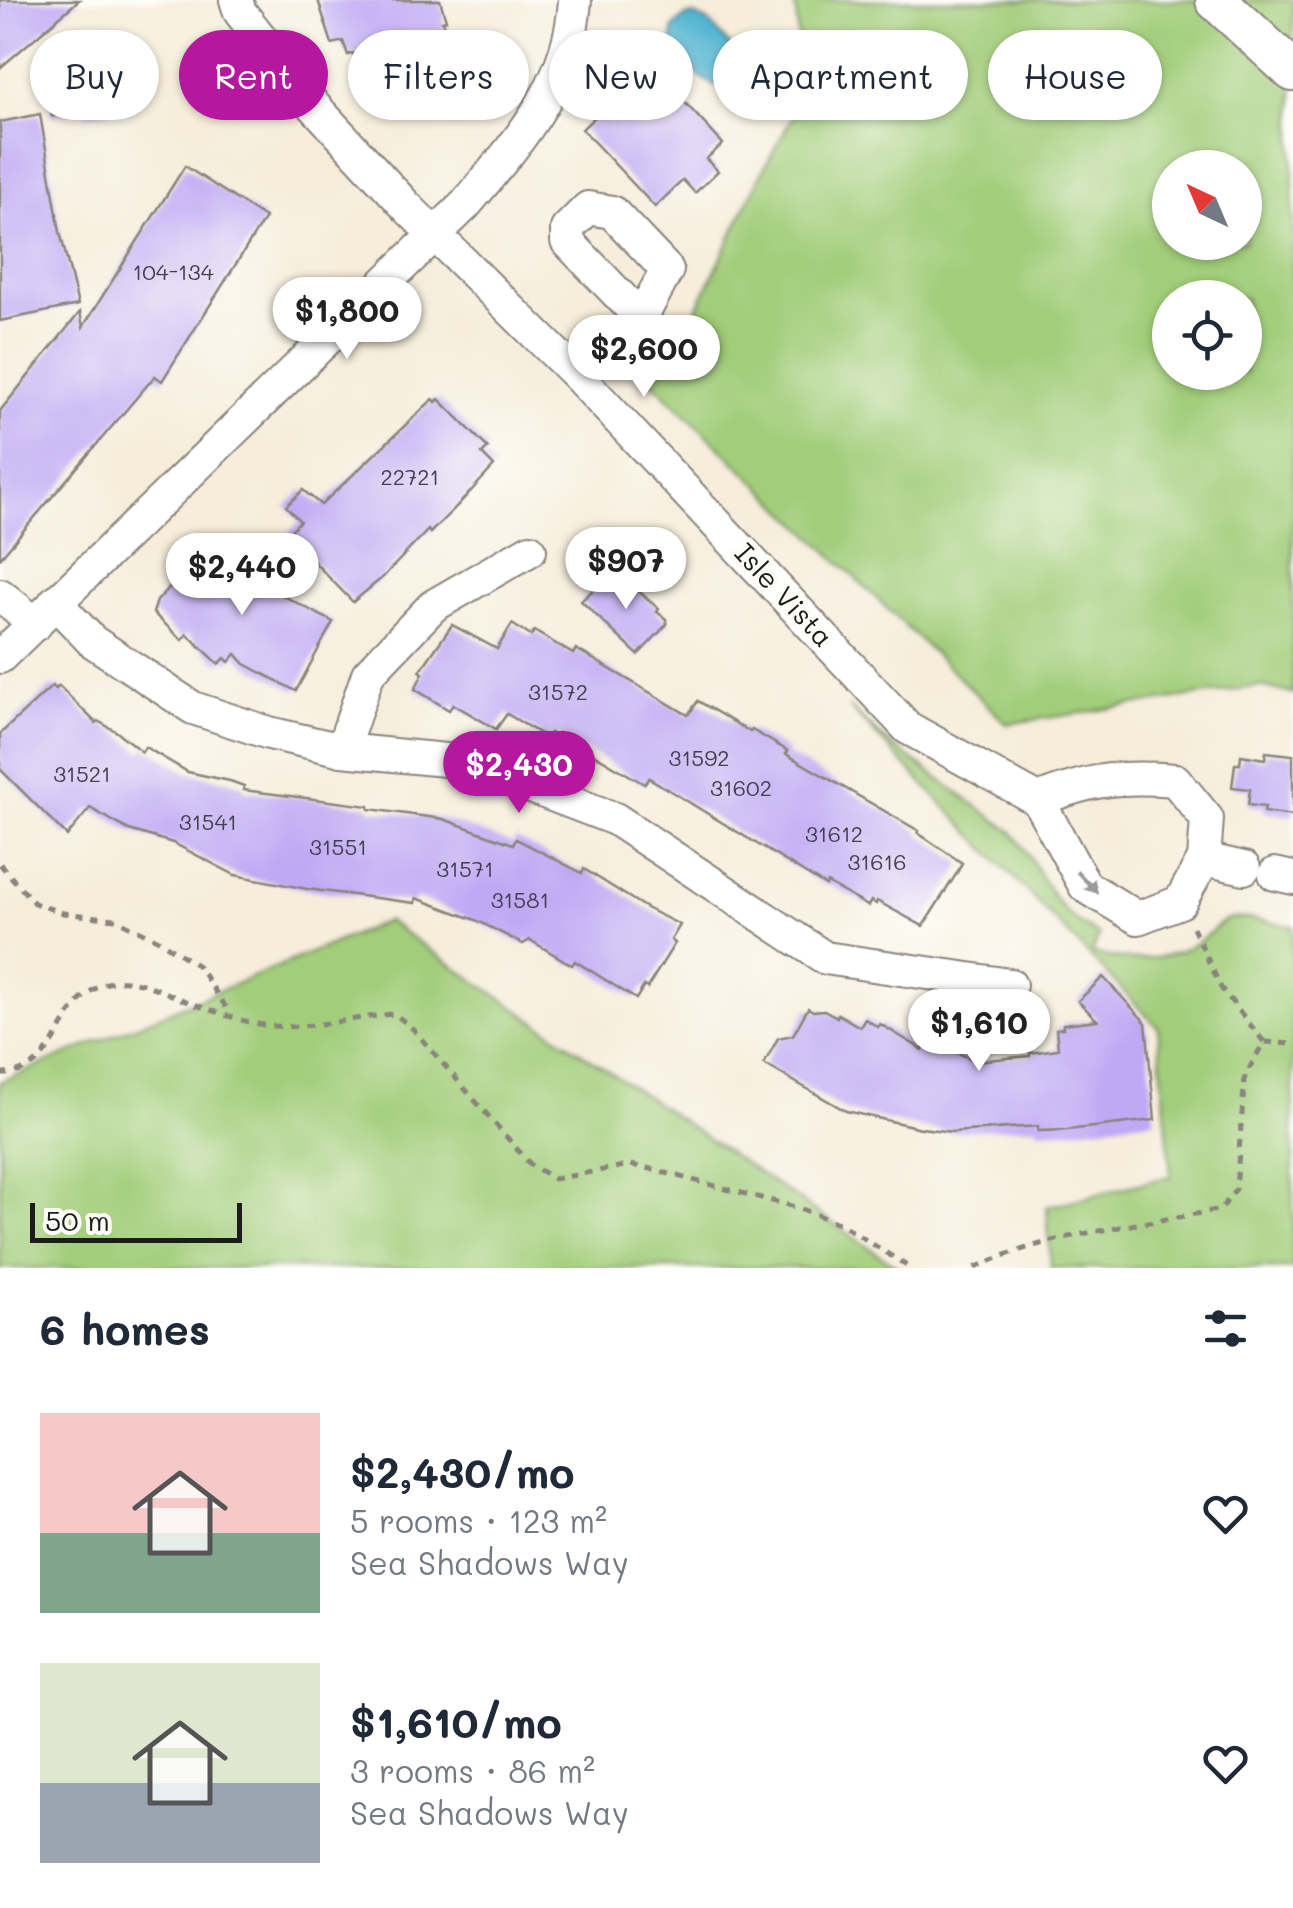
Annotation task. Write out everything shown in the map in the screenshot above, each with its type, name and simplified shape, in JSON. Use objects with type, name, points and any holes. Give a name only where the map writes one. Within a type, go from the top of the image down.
[{"type":"main road","points":[[1216,0],[1293,71]]},
{"type":"street","name":"Isle Vista","points":[[236,0],[240,12],[315,107],[434,234],[577,375],[908,728],[1038,800]]},
{"type":"street","points":[[0,657],[466,205],[532,126],[560,71],[575,0]]},
{"type":"street","points":[[577,375],[641,318]]},
{"type":"street","points":[[342,750],[368,674],[433,606],[530,550]]},
{"type":"street","points":[[0,595],[46,613],[193,708],[342,750],[466,762],[615,819],[825,958],[1010,984]]},
{"type":"street","points":[[1125,777],[1175,780],[1207,819],[1204,859],[1180,902],[1138,918],[1085,886],[1038,800],[1079,784],[1125,777]]},
{"type":"street","points":[[1204,859],[1271,873]]},
{"type":"path","points":[[0,864],[34,903],[62,913],[115,919],[157,939],[198,966],[230,1014]]},
{"type":"path","points":[[1193,926],[1220,988],[1264,1042],[1293,1044]]},
{"type":"path","points":[[0,1074],[19,1073],[43,1059],[65,1019],[87,993],[114,981],[140,984],[270,1026],[394,1014],[414,1029],[530,1164],[554,1178],[630,1166],[647,1168],[799,1208],[842,1224],[910,1268]]},
{"type":"path","points":[[975,1268],[1058,1240],[1221,1208],[1236,1188],[1245,1076],[1264,1042]]},
{"type":"green space","points":[[795,0],[1293,0],[1293,694],[1261,686],[1007,724],[643,373],[697,309],[790,120],[968,120],[968,30],[797,30]]},
{"type":"green space","points":[[849,707],[889,743],[1011,831],[1056,901],[1099,935],[1092,953],[1121,959],[1165,956],[1238,918],[1293,926],[1293,1268],[1051,1268],[1047,1207],[1171,1176],[1158,1027]]},
{"type":"green space","points":[[387,921],[899,1268],[0,1268],[0,1082]]},
{"type":"water","points":[[694,15],[716,30],[713,30],[713,84],[693,70],[693,30],[673,30],[685,17]]},
{"type":"building","points":[[0,0],[79,0],[44,30],[30,30],[30,42],[0,68]]},
{"type":"building","points":[[318,0],[440,0],[446,20],[442,21],[445,30],[348,30],[348,55],[343,41],[332,44]]},
{"type":"building","points":[[693,111],[723,144],[706,159],[718,171],[695,193],[683,180],[655,207],[582,129],[592,120],[693,120]]},
{"type":"building","points":[[30,116],[30,120],[41,120],[60,232],[78,305],[0,321],[0,122]]},
{"type":"building","points":[[185,166],[265,218],[162,381],[155,376],[0,558],[0,411],[80,312],[83,327]]},
{"type":"building","points":[[433,399],[439,399],[488,448],[482,454],[494,466],[430,533],[428,530],[353,602],[287,534],[300,521],[286,506],[303,490],[321,505]]},
{"type":"building","points":[[214,540],[265,586],[268,583],[280,594],[333,622],[296,691],[245,664],[236,654],[229,662],[225,658],[219,664],[187,634],[182,640],[153,613],[157,601]]},
{"type":"building","points":[[612,572],[625,579],[666,619],[667,624],[638,655],[581,601]]},
{"type":"building","points":[[512,624],[531,636],[534,631],[573,654],[576,649],[688,715],[698,701],[919,831],[962,863],[923,926],[877,901],[868,906],[827,883],[826,886],[649,778],[644,784],[558,733],[556,737],[550,733],[547,738],[507,714],[496,729],[453,704],[449,710],[415,689],[423,673],[420,671],[452,625],[497,649]]},
{"type":"building","points":[[52,686],[59,686],[96,723],[117,732],[142,752],[145,747],[188,772],[230,781],[244,786],[243,790],[443,819],[513,844],[516,839],[582,873],[584,869],[680,925],[671,940],[675,943],[636,999],[575,961],[572,965],[530,940],[523,944],[476,920],[416,898],[415,903],[235,875],[173,843],[129,830],[90,808],[67,836],[0,769],[0,734]]},
{"type":"building","points":[[1266,752],[1293,755],[1293,816],[1264,812],[1265,807],[1248,805],[1250,789],[1232,787],[1235,764],[1240,764],[1241,755],[1265,759]]},
{"type":"building","points":[[1103,977],[1146,1023],[1155,1120],[1038,1131],[1038,1126],[952,1132],[921,1128],[846,1111],[764,1064],[778,1038],[793,1035],[808,1008],[837,1017],[838,1014],[860,1027],[865,1019],[923,1050],[928,1041],[977,1061],[1058,1049],[1056,1029],[1063,1028],[1063,1024],[1097,1020],[1078,1001]]}]
